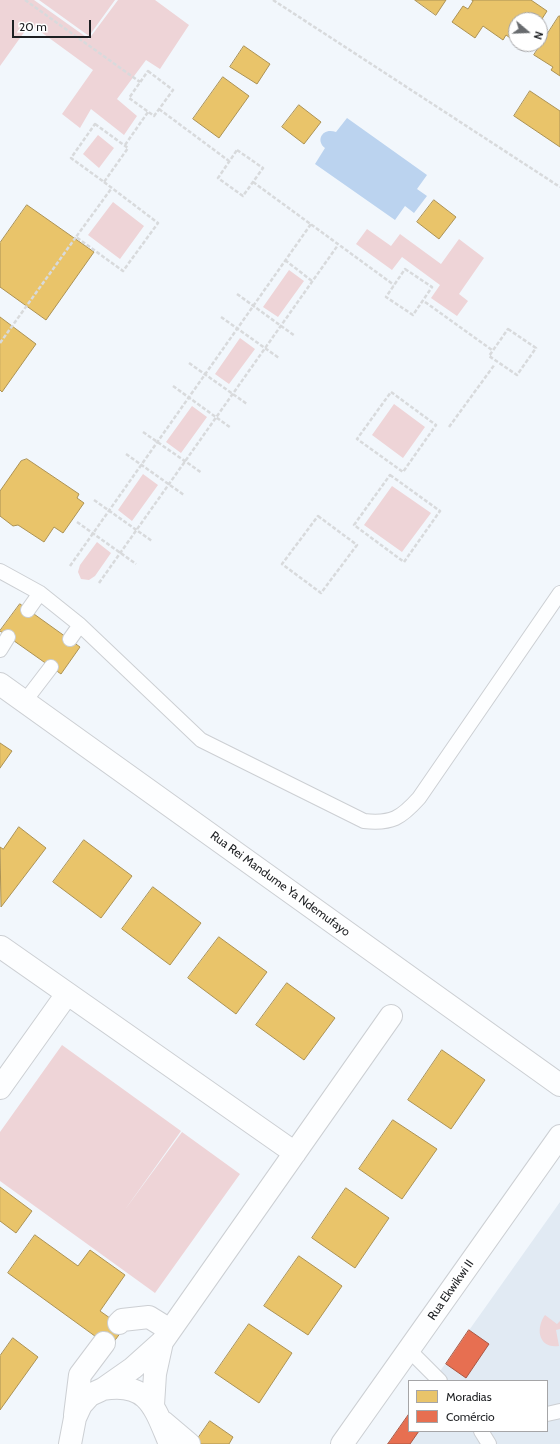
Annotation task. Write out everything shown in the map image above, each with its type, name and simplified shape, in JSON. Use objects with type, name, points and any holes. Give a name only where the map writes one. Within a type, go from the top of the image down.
[{"type":"street","name":"Rua Rei Mandume Ya Ndemufayo","points":[[0,684],[560,1085]]},
{"type":"street","points":[[0,947],[295,1153]]},
{"type":"street","points":[[0,1088],[67,994]]},
{"type":"street","points":[[73,1434],[81,1405],[90,1395],[103,1389],[133,1368],[166,1336],[391,1016]]},
{"type":"street","name":"Rua Ekwikwi II","points":[[342,1444],[560,1136]]},
{"type":"street","points":[[120,1323],[122,1320],[149,1317],[166,1336]]},
{"type":"street","points":[[158,1444],[160,1434],[156,1412],[155,1374],[166,1336]]},
{"type":"street","points":[[73,1434],[80,1375],[104,1343]]},
{"type":"street","points":[[103,1389],[116,1386],[130,1388],[142,1394],[156,1412],[189,1444]]},
{"type":"street","points":[[156,1412],[170,1444]]},
{"type":"lane","points":[[0,571],[40,593],[80,625],[201,740],[364,821],[381,823],[405,813],[419,798],[560,593]]},
{"type":"lane","points":[[28,610],[40,593]]},
{"type":"lane","points":[[70,639],[80,625]]},
{"type":"lane","points":[[0,650],[8,637]]},
{"type":"lane","points":[[25,701],[51,667]]},
{"type":"lane","points":[[408,1349],[439,1380]]},
{"type":"lane","points":[[548,1414],[560,1412]]},
{"type":"lane","points":[[482,1432],[489,1444]]},
{"type":"path","points":[[25,0],[140,82]]},
{"type":"path","points":[[273,0],[560,187]]},
{"type":"path","points":[[148,71],[173,90],[154,116],[129,98],[140,82],[148,71]]},
{"type":"path","points":[[159,109],[229,161]]},
{"type":"path","points":[[125,145],[148,112]]},
{"type":"path","points":[[76,237],[123,271],[158,223],[71,158],[95,124],[128,148],[104,182]]},
{"type":"path","points":[[237,150],[263,168],[253,182],[243,196],[218,178],[237,150]]},
{"type":"path","points":[[253,182],[394,285]]},
{"type":"path","points":[[0,343],[112,189]]},
{"type":"path","points":[[70,566],[311,224]]},
{"type":"path","points":[[99,583],[338,245]]},
{"type":"path","points":[[285,260],[312,281]]},
{"type":"path","points":[[405,269],[432,287],[413,315],[386,297],[394,285],[405,269]]},
{"type":"path","points":[[237,294],[296,336]]},
{"type":"path","points":[[425,302],[492,350]]},
{"type":"path","points":[[221,317],[279,358]]},
{"type":"path","points":[[508,329],[536,348],[517,375],[489,356],[508,329]]},
{"type":"path","points":[[189,363],[247,404]]},
{"type":"path","points":[[449,427],[495,364]]},
{"type":"path","points":[[173,386],[231,428]]},
{"type":"path","points":[[391,392],[436,426],[403,472],[357,439],[391,392]]},
{"type":"path","points":[[143,432],[202,473]]},
{"type":"path","points":[[126,454],[184,496]]},
{"type":"path","points":[[390,475],[440,511],[404,562],[354,525],[390,475]]},
{"type":"path","points":[[94,500],[152,541]]},
{"type":"path","points":[[318,516],[357,545],[321,593],[282,564],[318,516]]},
{"type":"path","points":[[77,522],[136,564]]},
{"type":"shaded area","points":[[0,0],[34,0],[89,39],[118,0],[155,0],[189,25],[160,69],[146,60],[117,99],[137,116],[124,135],[91,109],[80,128],[62,114],[93,70],[30,24],[0,66]]},
{"type":"shaded area","points":[[39,0],[115,0],[89,36]]},
{"type":"shaded area","points":[[98,135],[114,148],[99,168],[83,154]]},
{"type":"shaded area","points":[[113,202],[144,226],[120,259],[88,235]]},
{"type":"shaded area","points":[[367,229],[391,246],[400,234],[441,264],[459,239],[484,258],[459,294],[468,301],[457,316],[431,298],[440,285],[402,257],[392,270],[356,244]]},
{"type":"shaded area","points":[[289,270],[304,281],[278,317],[263,307]]},
{"type":"shaded area","points":[[240,338],[255,349],[229,384],[215,374]]},
{"type":"shaded area","points":[[394,404],[425,427],[403,458],[372,435]]},
{"type":"shaded area","points":[[192,406],[207,417],[181,453],[166,442]]},
{"type":"shaded area","points":[[143,474],[158,485],[132,521],[118,510]]},
{"type":"shaded area","points":[[392,486],[431,513],[402,552],[364,525]]},
{"type":"shaded area","points":[[97,542],[111,553],[95,576],[89,580],[81,579],[78,572],[80,565]]},
{"type":"shaded area","points":[[62,1045],[181,1131],[124,1211],[182,1132],[240,1174],[155,1293],[0,1181],[0,1132]]},
{"type":"shaded area","points":[[560,1202],[560,1444],[388,1444],[408,1415],[408,1432],[548,1432],[548,1380],[434,1380]]},
{"type":"shaded area","points":[[545,1315],[557,1324],[560,1321],[560,1329],[556,1330],[559,1346],[547,1344],[541,1337],[540,1326]]},
{"type":"water","points":[[347,118],[427,175],[417,189],[427,196],[414,213],[405,206],[395,220],[315,164],[325,148],[321,141],[322,135],[327,131],[336,132]]},
{"type":"building: Moradias","points":[[415,0],[446,0],[436,15]]},
{"type":"building: Moradias","points":[[472,0],[531,0],[547,11],[508,12],[508,36],[506,35],[503,40],[483,26],[475,38],[452,22],[463,6],[468,9],[473,1]]},
{"type":"building: Moradias","points":[[560,16],[560,76],[551,70],[553,67],[534,55],[536,52],[548,52],[548,33]]},
{"type":"building: Moradias","points":[[244,46],[270,64],[257,84],[230,67]]},
{"type":"building: Moradias","points":[[223,77],[249,96],[219,138],[193,119]]},
{"type":"building: Moradias","points":[[530,91],[560,111],[560,147],[514,116]]},
{"type":"building: Moradias","points":[[299,105],[321,122],[304,144],[282,127]]},
{"type":"building: Moradias","points":[[434,200],[456,217],[439,239],[417,222]]},
{"type":"building: Moradias","points":[[27,205],[94,252],[46,320],[0,287],[0,243]]},
{"type":"building: Moradias","points":[[0,317],[36,344],[2,392],[0,390]]},
{"type":"building: Moradias","points":[[27,459],[79,494],[77,498],[84,503],[63,533],[54,527],[44,542],[18,525],[13,526],[0,516],[0,491],[21,461]]},
{"type":"building: Moradias","points":[[20,604],[80,647],[61,674],[0,631]]},
{"type":"building: Moradias","points":[[0,743],[12,751],[0,768]]},
{"type":"building: Moradias","points":[[19,827],[46,848],[1,907],[0,847],[3,849]]},
{"type":"building: Moradias","points":[[84,840],[132,876],[101,918],[53,882]]},
{"type":"building: Moradias","points":[[153,887],[201,923],[170,965],[122,929]]},
{"type":"building: Moradias","points":[[219,937],[267,972],[236,1014],[188,978]]},
{"type":"building: Moradias","points":[[287,983],[335,1018],[304,1060],[256,1025]]},
{"type":"building: Moradias","points":[[442,1050],[485,1080],[451,1129],[408,1100]]},
{"type":"building: Moradias","points":[[393,1120],[437,1149],[402,1199],[359,1169]]},
{"type":"building: Moradias","points":[[0,1187],[32,1211],[16,1233],[0,1221]]},
{"type":"building: Moradias","points":[[346,1188],[389,1218],[355,1268],[312,1238]]},
{"type":"building: Moradias","points":[[35,1235],[78,1266],[90,1250],[125,1275],[100,1311],[124,1328],[110,1347],[8,1273]]},
{"type":"building: Moradias","points":[[299,1256],[342,1286],[308,1335],[264,1306]]},
{"type":"building: Moradias","points":[[249,1324],[292,1353],[259,1403],[215,1373]]},
{"type":"building: Moradias","points":[[13,1338],[38,1357],[0,1410],[0,1356]]},
{"type":"building: Moradias","points":[[210,1421],[233,1437],[229,1444],[194,1444]]},
{"type":"building: Comércio","points":[[469,1330],[489,1344],[466,1378],[446,1364]]},
{"type":"building: Comércio","points":[[408,1415],[408,1432],[418,1432],[410,1444],[388,1444]]}]
